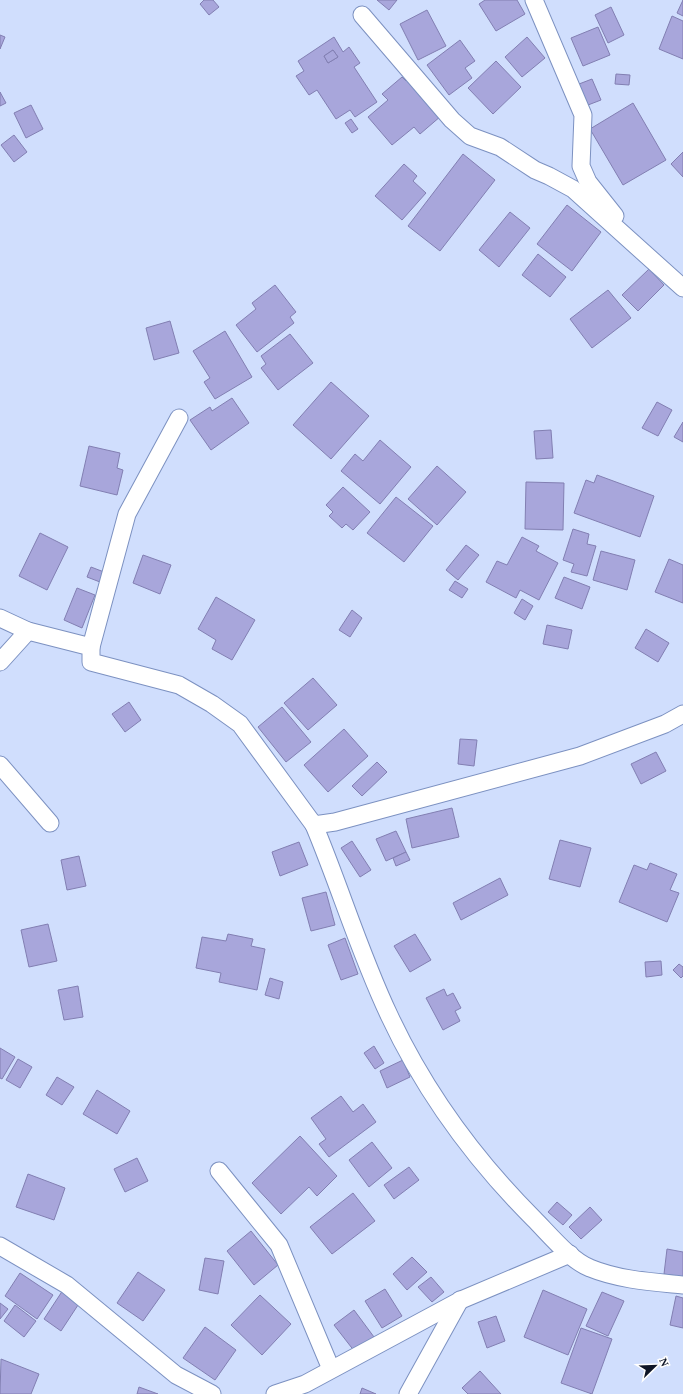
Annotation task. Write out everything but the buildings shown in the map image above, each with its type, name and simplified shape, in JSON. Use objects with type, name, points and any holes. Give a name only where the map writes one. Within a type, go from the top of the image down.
[{"type":"street","points":[[534,0],[583,115],[581,166],[585,176],[643,253]]},
{"type":"street","points":[[362,15],[452,120],[470,136],[500,147],[535,170],[573,189],[683,288]]},
{"type":"street","points":[[179,418],[127,514],[90,646],[91,662],[179,685],[212,704],[240,724],[314,825],[389,1015],[420,1073],[475,1155],[521,1206],[570,1254],[589,1268],[620,1277],[683,1285]]},
{"type":"street","points":[[0,618],[28,631],[90,646]]},
{"type":"street","points":[[0,662],[28,631]]},
{"type":"street","points":[[314,825],[336,822],[580,756],[666,724],[683,714]]},
{"type":"street","points":[[0,765],[50,823]]},
{"type":"street","points":[[219,1171],[279,1245],[331,1369]]},
{"type":"street","points":[[0,1246],[67,1285],[176,1375],[212,1394]]},
{"type":"street","points":[[275,1394],[305,1384],[461,1300],[570,1254]]},
{"type":"street","points":[[408,1394],[461,1300]]}]
